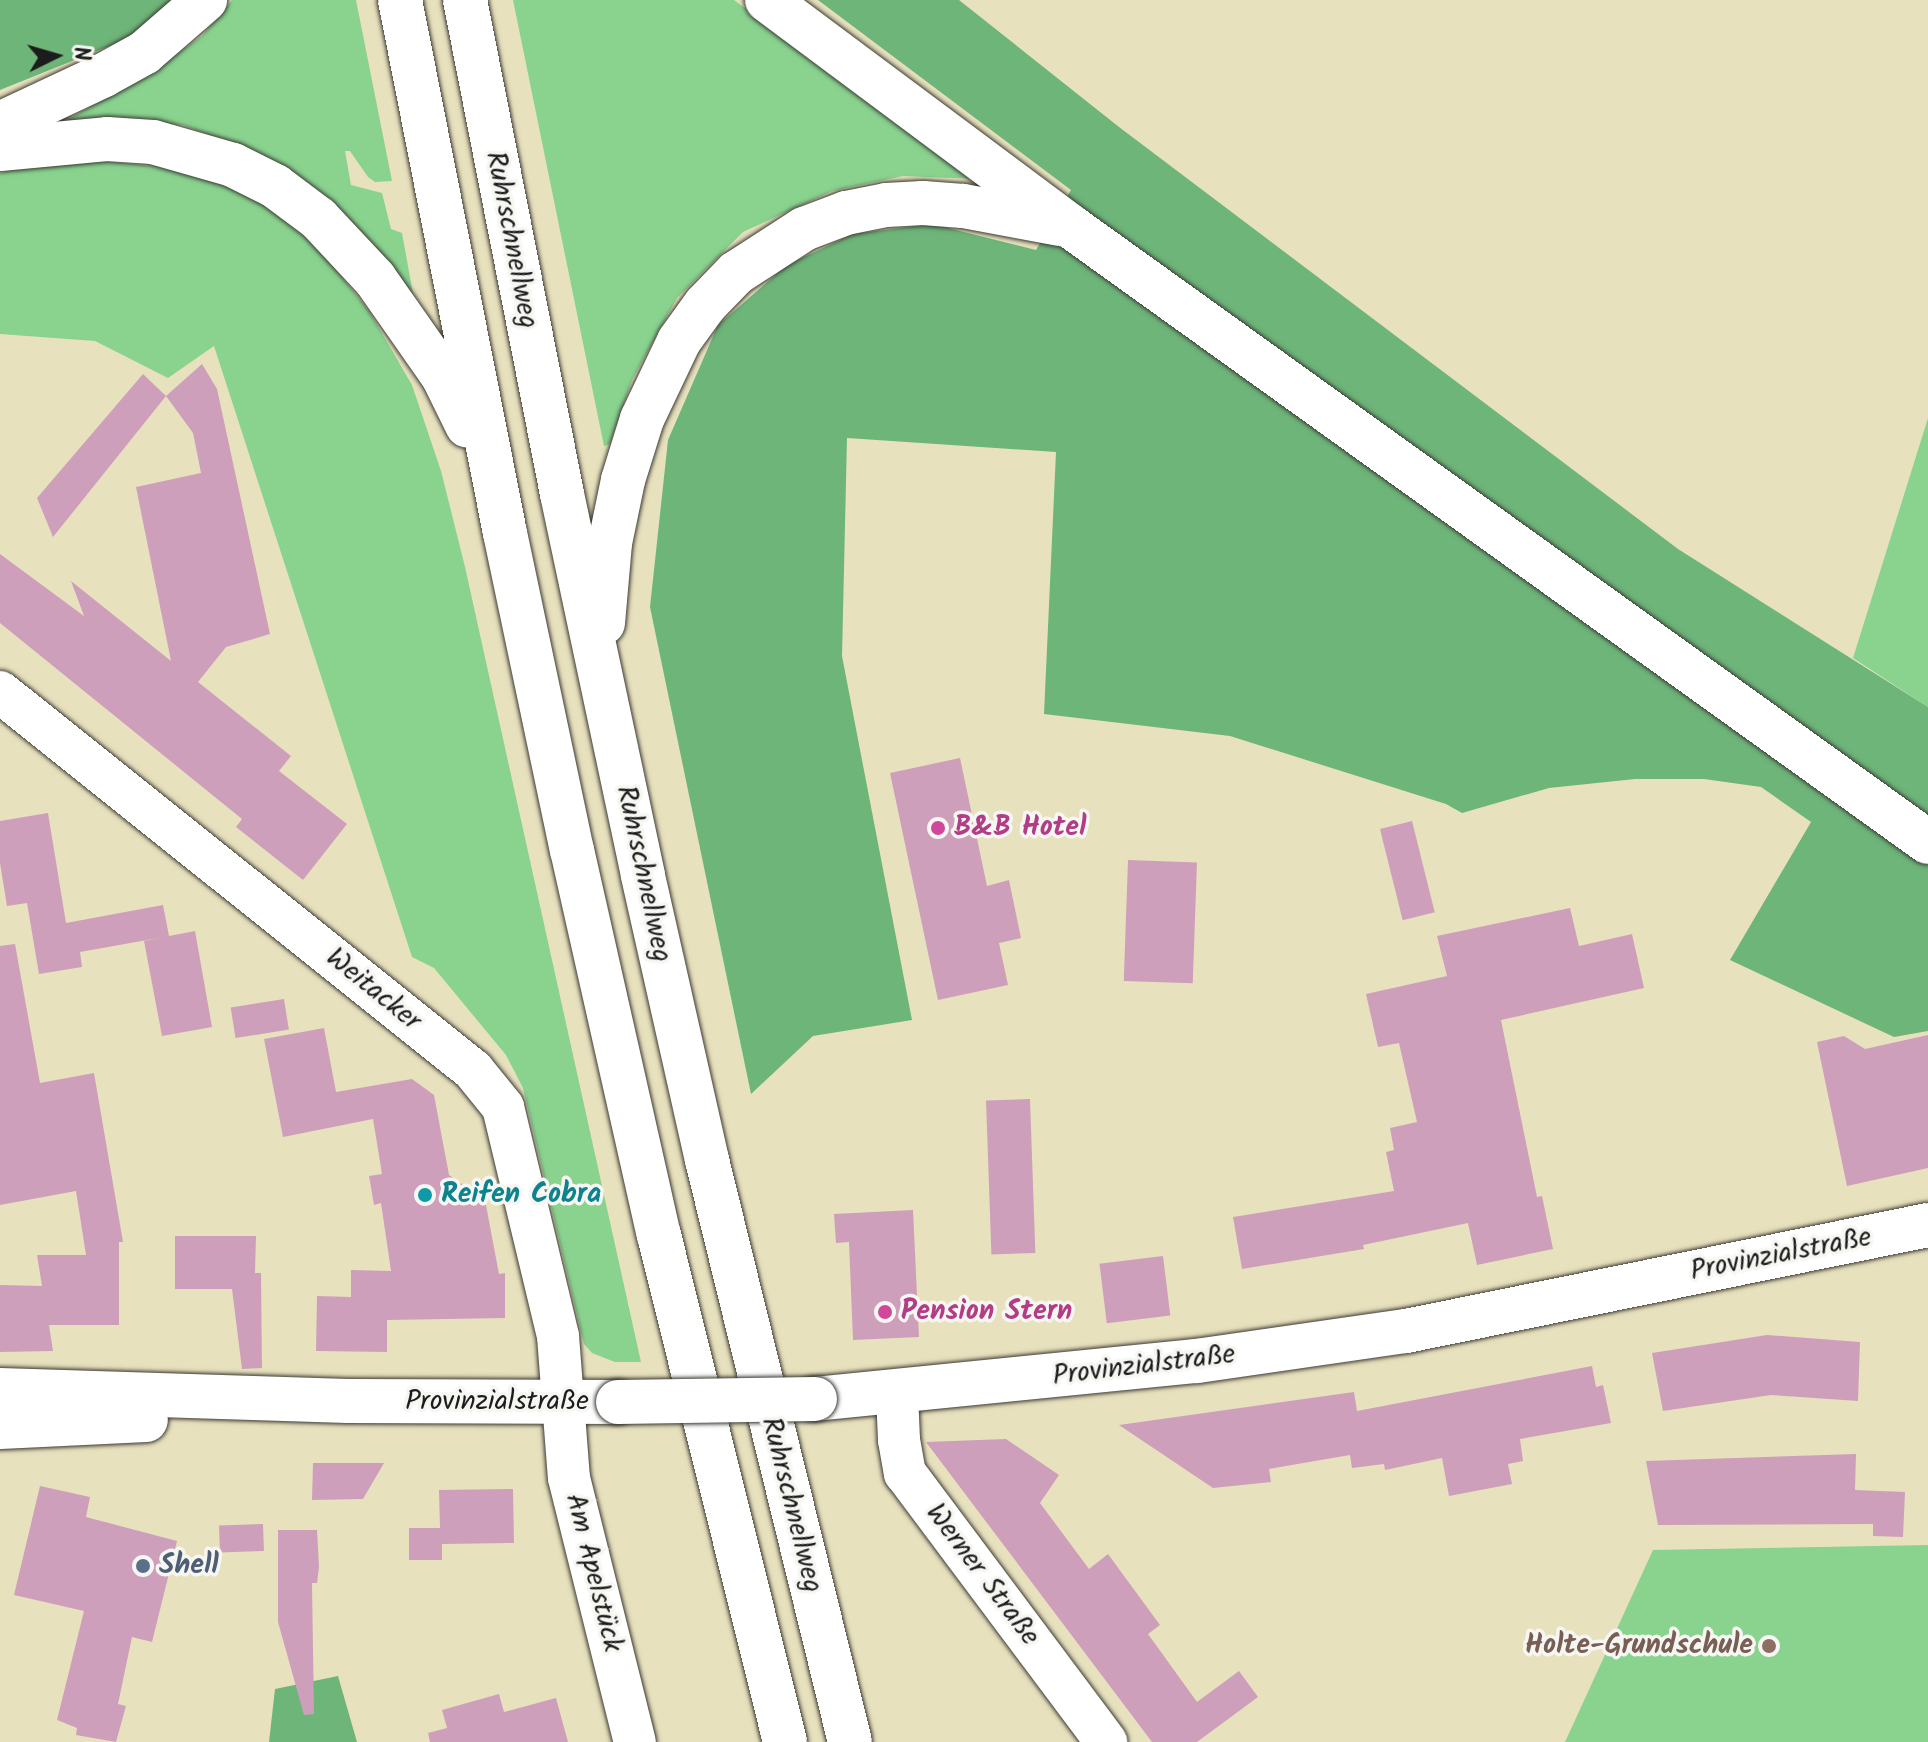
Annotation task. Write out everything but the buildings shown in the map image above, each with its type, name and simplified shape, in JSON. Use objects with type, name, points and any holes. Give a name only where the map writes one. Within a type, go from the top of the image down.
[{"type":"main road","points":[[0,124],[144,53],[205,0]]},
{"type":"main road","points":[[400,0],[505,533],[655,1221],[785,1742]]},
{"type":"main road","name":"Ruhrschnellweg","points":[[465,0],[612,734],[707,1160],[850,1742]]},
{"type":"main road","points":[[767,0],[1070,226],[1928,842]]},
{"type":"main road","points":[[0,149],[107,139],[153,142],[195,151],[233,165],[275,186],[318,218],[375,279],[443,376],[488,477],[505,533]]},
{"type":"main road","points":[[612,734],[605,681],[604,601],[610,543],[623,480],[657,381],[679,341],[705,305],[736,273],[768,249],[804,229],[846,213],[923,203],[963,206],[1070,226]]},
{"type":"main road","name":"Provinzialstraße","points":[[0,1390],[348,1401],[565,1402],[815,1399],[897,1394],[1197,1361],[1406,1331],[1927,1227]]},
{"type":"main road","name":"Provinzialstraße","points":[[0,1427],[200,1418],[348,1401]]},
{"type":"street","name":"Weitacker","points":[[0,692],[473,1070],[503,1107],[558,1336],[565,1402]]},
{"type":"street","name":"Werner Straße","points":[[897,1394],[899,1440],[905,1473],[1106,1742]]},
{"type":"street","name":"Am Apelstück","points":[[565,1402],[569,1478],[635,1742]]},
{"type":"green space","points":[[0,0],[172,0],[134,36],[0,90]]},
{"type":"green space","points":[[232,0],[356,0],[392,181],[375,182],[350,151],[345,151],[351,185],[382,193],[391,229],[402,233],[418,321],[255,152],[183,125],[104,119],[64,122],[159,67],[202,36]]},
{"type":"green space","points":[[513,0],[734,0],[979,179],[903,176],[832,191],[743,232],[677,298],[632,380],[610,444],[604,446]]},
{"type":"green space","points":[[818,0],[959,0],[1119,127],[1678,549],[1928,707],[1928,1031],[1894,1037],[1730,960],[1811,822],[1761,787],[1704,779],[1635,779],[1549,788],[1462,813],[1446,804],[1230,736],[1044,714],[1056,452],[847,438],[842,656],[912,1020],[813,1036],[751,1094],[650,607],[668,440],[718,325],[787,265],[853,234],[932,224],[1036,250],[1071,190]]},
{"type":"green space","points":[[90,160],[176,168],[219,181],[280,213],[325,256],[369,311],[412,385],[441,471],[465,567],[641,1362],[615,1362],[592,1353],[584,1344],[523,1088],[506,1055],[434,968],[412,957],[214,346],[168,378],[95,341],[0,334],[0,173],[33,164]]},
{"type":"green space","points":[[1928,418],[1928,707],[1853,658]]},
{"type":"green space","name":"Holte-Grundschule","points":[[1928,1545],[1928,1742],[1565,1742],[1653,1550]]},
{"type":"green space","points":[[338,1676],[357,1742],[269,1742],[275,1689]]},
{"type":"place","name":"B&B Hotel","points":[[938,828]]},
{"type":"place","name":"Reifen Cobra","points":[[425,1195]]},
{"type":"place","name":"Pension Stern","points":[[885,1312]]},
{"type":"place","name":"Shell","points":[[143,1566]]},
{"type":"place","name":"Holte-Grundschule","points":[[1769,1646]]}]
